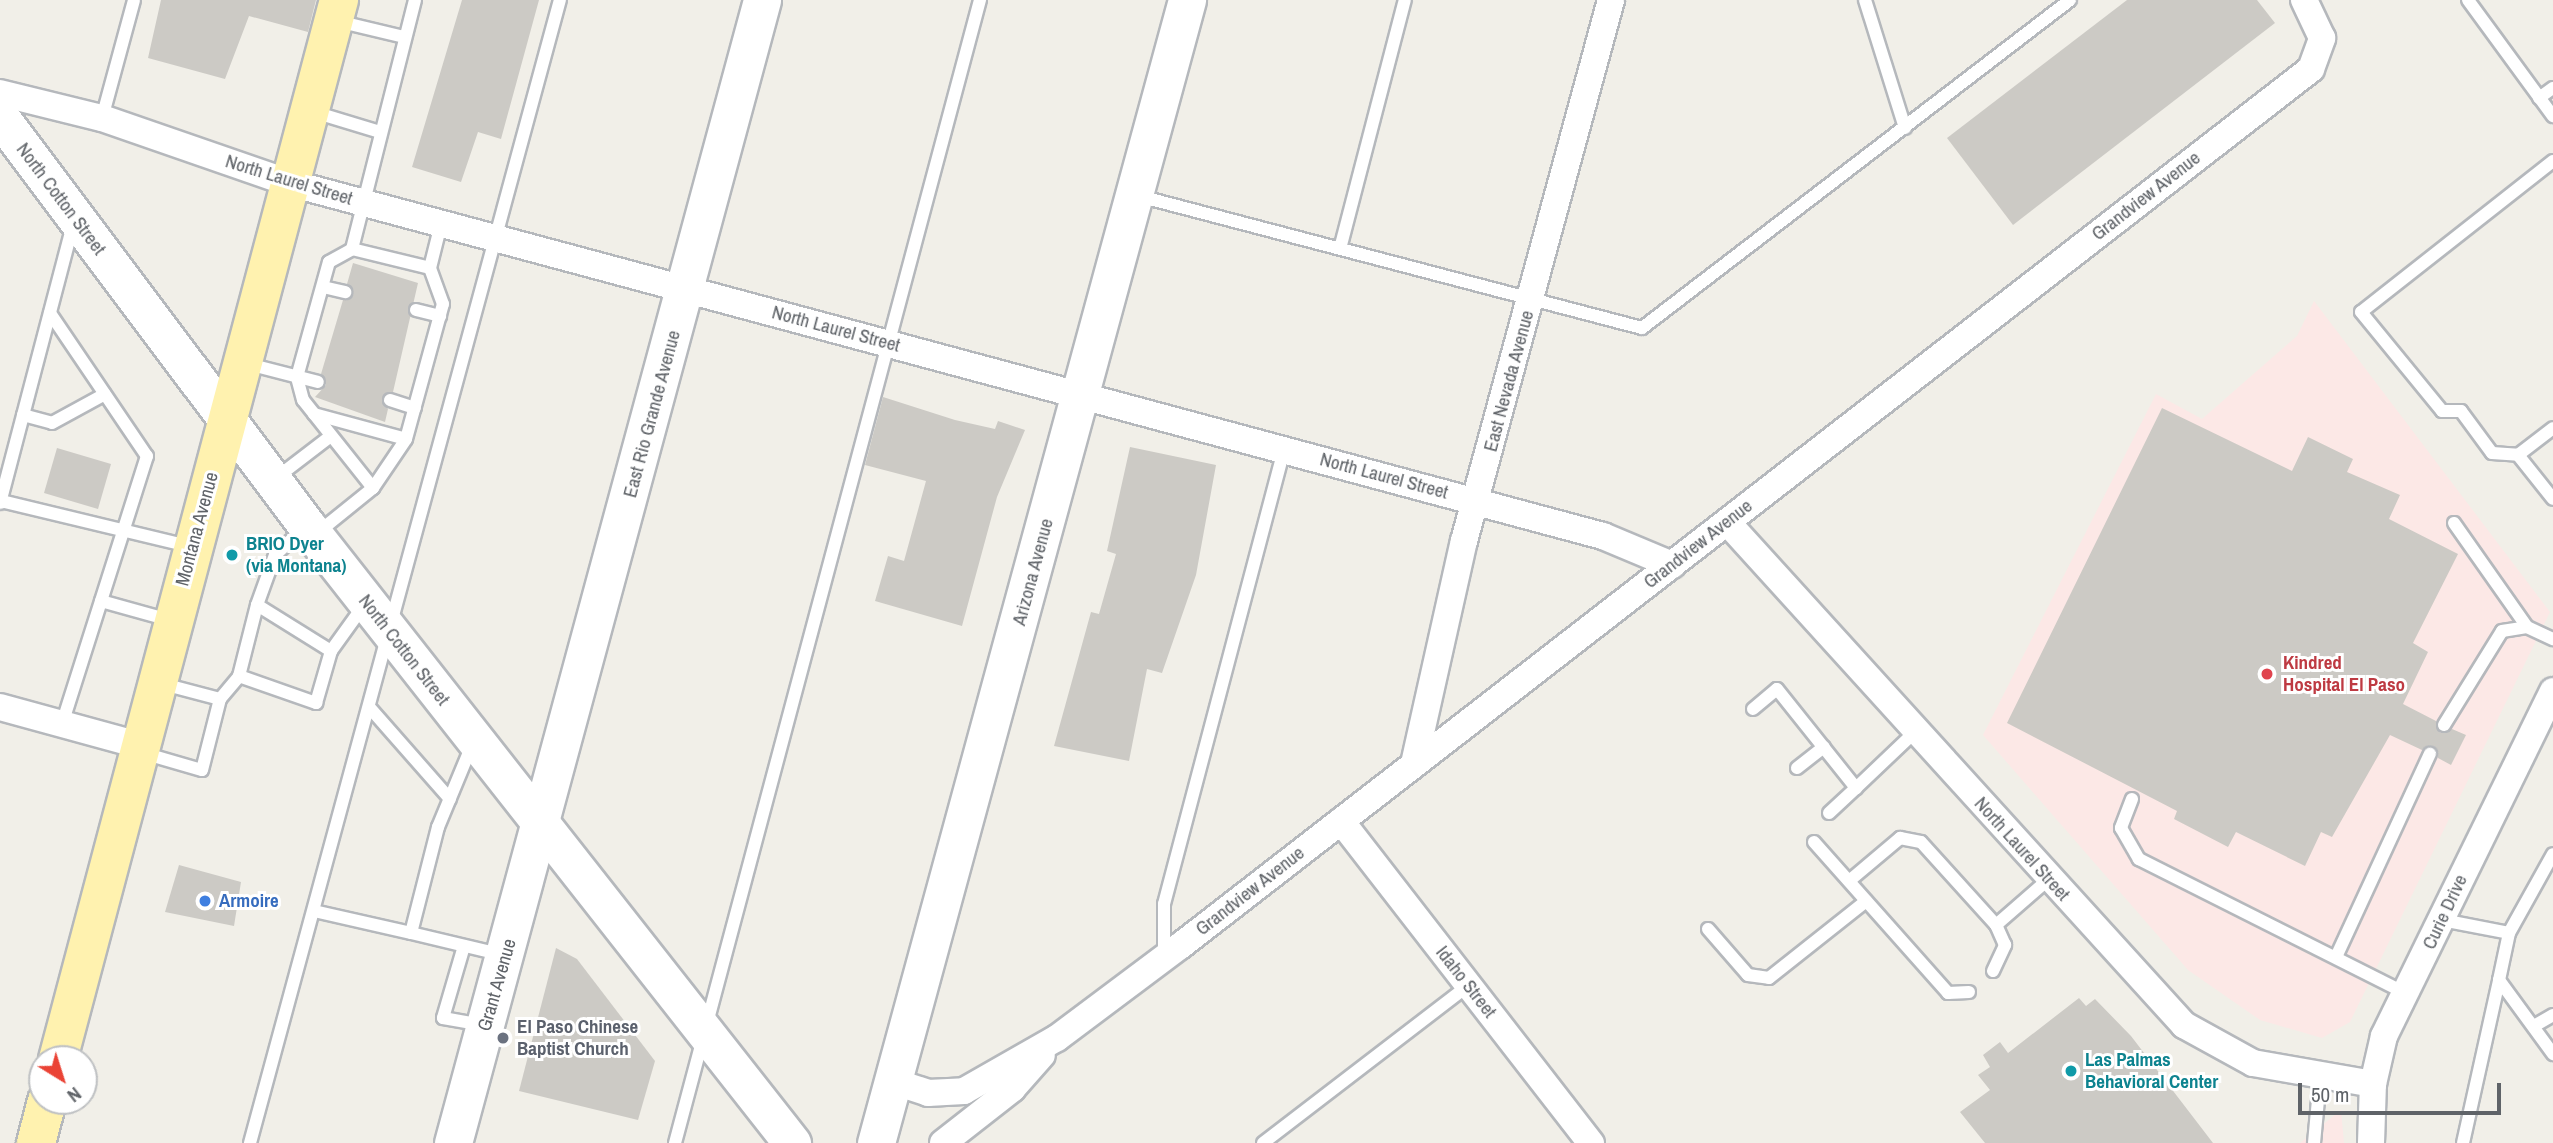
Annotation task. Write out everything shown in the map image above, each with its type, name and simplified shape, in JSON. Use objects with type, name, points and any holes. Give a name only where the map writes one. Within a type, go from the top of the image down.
[{"type":"main road","name":"East Rio Grande Avenue","points":[[540,827],[762,0]]},
{"type":"main road","name":"Arizona Avenue","points":[[880,1140],[1187,0]]},
{"type":"main road","name":"Montana Avenue","points":[[62,1045],[156,682],[337,10]]},
{"type":"main road","name":"North Cotton Street","points":[[0,117],[226,420],[540,827],[704,1038],[792,1143]]},
{"type":"main road","name":"Grant Avenue","points":[[453,1143],[540,827]]},
{"type":"main road","points":[[36,1143],[43,1115]]},
{"type":"street","name":"East Nevada Avenue","points":[[1414,764],[1477,501],[1611,0]]},
{"type":"street","name":"Grandview Avenue","points":[[895,1082],[929,1093],[964,1091],[1058,1038],[1164,957],[2311,69],[2322,38],[2304,0]]},
{"type":"street","name":"North Laurel Street","points":[[0,93],[102,118],[290,183],[1604,536],[1672,565]]},
{"type":"street","name":"North Laurel Street","points":[[1727,522],[2184,1025],[2253,1063],[2320,1078],[2373,1084]]},
{"type":"street","name":"Curie Drive","points":[[2371,1143],[2373,1084],[2384,1036],[2442,920],[2543,731],[2553,691]]},
{"type":"street","points":[[0,707],[139,748]]},
{"type":"street","name":"Idaho Street","points":[[1341,821],[1591,1143]]},
{"type":"street","name":"Grandview Avenue","points":[[943,1143],[1012,1089],[1058,1038]]},
{"type":"lane","points":[[102,118],[134,0]]},
{"type":"lane","points":[[373,488],[314,414],[297,377],[329,262],[352,248],[415,0]]},
{"type":"lane","points":[[250,1143],[391,633],[560,0]]},
{"type":"lane","points":[[675,1143],[891,344],[980,0]]},
{"type":"lane","points":[[1341,245],[1405,0]]},
{"type":"lane","points":[[1865,0],[1905,128]]},
{"type":"lane","points":[[1134,195],[1341,245],[1642,328],[1652,324],[2070,0]]},
{"type":"lane","points":[[2468,0],[2553,116]]},
{"type":"lane","points":[[337,10],[404,37]]},
{"type":"lane","points":[[2539,98],[2553,88]]},
{"type":"lane","points":[[310,110],[380,132]]},
{"type":"lane","points":[[2553,161],[2361,312],[2442,411],[2461,411],[2492,453],[2518,455],[2553,428]]},
{"type":"lane","points":[[75,218],[0,502],[192,547]]},
{"type":"lane","points":[[430,268],[441,224]]},
{"type":"lane","points":[[139,748],[202,770],[220,699],[239,676],[257,605],[275,555],[373,488],[406,439],[440,316],[441,286],[430,268],[352,248]]},
{"type":"lane","points":[[323,287],[345,292]]},
{"type":"lane","points":[[416,310],[440,316]]},
{"type":"lane","points":[[50,313],[147,456],[62,724]]},
{"type":"lane","points":[[242,362],[318,382]]},
{"type":"lane","points":[[23,415],[52,423],[105,394]]},
{"type":"lane","points":[[390,400],[415,408]]},
{"type":"lane","points":[[314,414],[406,439]]},
{"type":"lane","points":[[273,481],[331,436]]},
{"type":"lane","points":[[1164,957],[1164,904],[1284,450]]},
{"type":"lane","points":[[2518,455],[2553,499]]},
{"type":"lane","points":[[2454,523],[2527,627],[2553,639]]},
{"type":"lane","points":[[101,601],[173,621]]},
{"type":"lane","points":[[239,676],[316,703],[331,651],[367,602]]},
{"type":"lane","points":[[257,605],[331,651]]},
{"type":"lane","points":[[2444,725],[2489,646],[2502,631],[2527,627]]},
{"type":"lane","points":[[156,682],[220,699]]},
{"type":"lane","points":[[1753,709],[1777,689],[1856,788]]},
{"type":"lane","points":[[370,708],[450,799]]},
{"type":"lane","points":[[1829,813],[1917,730]]},
{"type":"lane","points":[[411,933],[450,799],[474,741]]},
{"type":"lane","points":[[1797,768],[1824,747]]},
{"type":"lane","points":[[2336,957],[2430,754]]},
{"type":"lane","points":[[2132,799],[2121,828],[2140,859],[2406,994]]},
{"type":"lane","points":[[1849,881],[1900,838],[1921,842],[1996,925],[2005,945],[1993,971]]},
{"type":"lane","points":[[1814,842],[1948,993],[1969,992]]},
{"type":"lane","points":[[2463,1143],[2509,933],[2553,854]]},
{"type":"lane","points":[[1996,925],[2049,879]]},
{"type":"lane","points":[[1707,929],[1748,975],[1769,978],[1866,901]]},
{"type":"lane","points":[[314,911],[505,956]]},
{"type":"lane","points":[[2442,920],[2509,933]]},
{"type":"lane","points":[[464,946],[443,1018],[485,1026]]},
{"type":"lane","points":[[2499,980],[2553,1054]]},
{"type":"lane","points":[[1264,1143],[1469,985]]},
{"type":"lane","points":[[2534,1026],[2553,1015]]},
{"type":"lane","points":[[2315,1143],[2320,1078]]},
{"type":"shaded area","name":"Kindred Hospital El Paso","points":[[2314,301],[2550,612],[2350,1022],[2322,1038],[2260,1020],[2188,970],[1983,735],[2156,394],[2202,419],[2297,336]]},
{"type":"shaded area","points":[[2341,1110],[2344,1143],[2300,1143]]},
{"type":"building","points":[[161,0],[316,0],[308,32],[249,16],[225,79],[148,58]]},
{"type":"building","points":[[462,0],[539,0],[501,139],[478,132],[461,182],[412,167]]},
{"type":"building","points":[[2127,0],[2257,0],[2275,23],[2013,225],[1947,138]]},
{"type":"building","points":[[353,263],[418,283],[393,392],[382,398],[388,409],[385,422],[315,397],[326,385],[321,374],[343,300],[353,295],[347,284]]},
{"type":"building","points":[[883,397],[955,420],[995,429],[998,421],[1025,430],[997,497],[962,626],[875,601],[888,556],[904,561],[926,481],[865,465]]},
{"type":"building","name":"Kindred Hospital El Paso","points":[[2162,408],[2292,471],[2308,437],[2353,459],[2347,472],[2400,495],[2389,519],[2458,554],[2413,643],[2428,652],[2403,704],[2436,721],[2440,733],[2452,729],[2466,735],[2451,765],[2438,758],[2434,746],[2422,750],[2390,735],[2332,837],[2321,832],[2305,866],[2236,832],[2228,847],[2174,819],[2177,811],[2007,723]]},
{"type":"building","points":[[1130,447],[1216,465],[1196,575],[1162,673],[1147,669],[1129,761],[1054,746],[1091,612],[1099,614],[1116,554],[1107,551]]},
{"type":"building","points":[[57,448],[111,464],[98,509],[44,493]]},
{"type":"building","name":"Armoire","points":[[179,865],[241,882],[234,926],[165,912]]},
{"type":"building","points":[[556,948],[577,959],[655,1061],[638,1120],[519,1091]]},
{"type":"building","name":"Las Palmas Behavioral Center","points":[[2079,998],[2086,1006],[2095,999],[2131,1036],[2213,1143],[1985,1143],[1960,1112],[1990,1090],[1978,1075],[1990,1067],[1983,1055],[2000,1042],[2008,1053]]},
{"type":"place","name":"BRIO Dyer (via Montana)","points":[[232,555]]},
{"type":"place","name":"Kindred Hospital El Paso","points":[[2267,674]]},
{"type":"place","name":"Armoire","points":[[205,901]]},
{"type":"place","name":"El Paso Chinese Baptist Church","points":[[503,1038]]},
{"type":"place","name":"Las Palmas Behavioral Center","points":[[2071,1071]]}]
